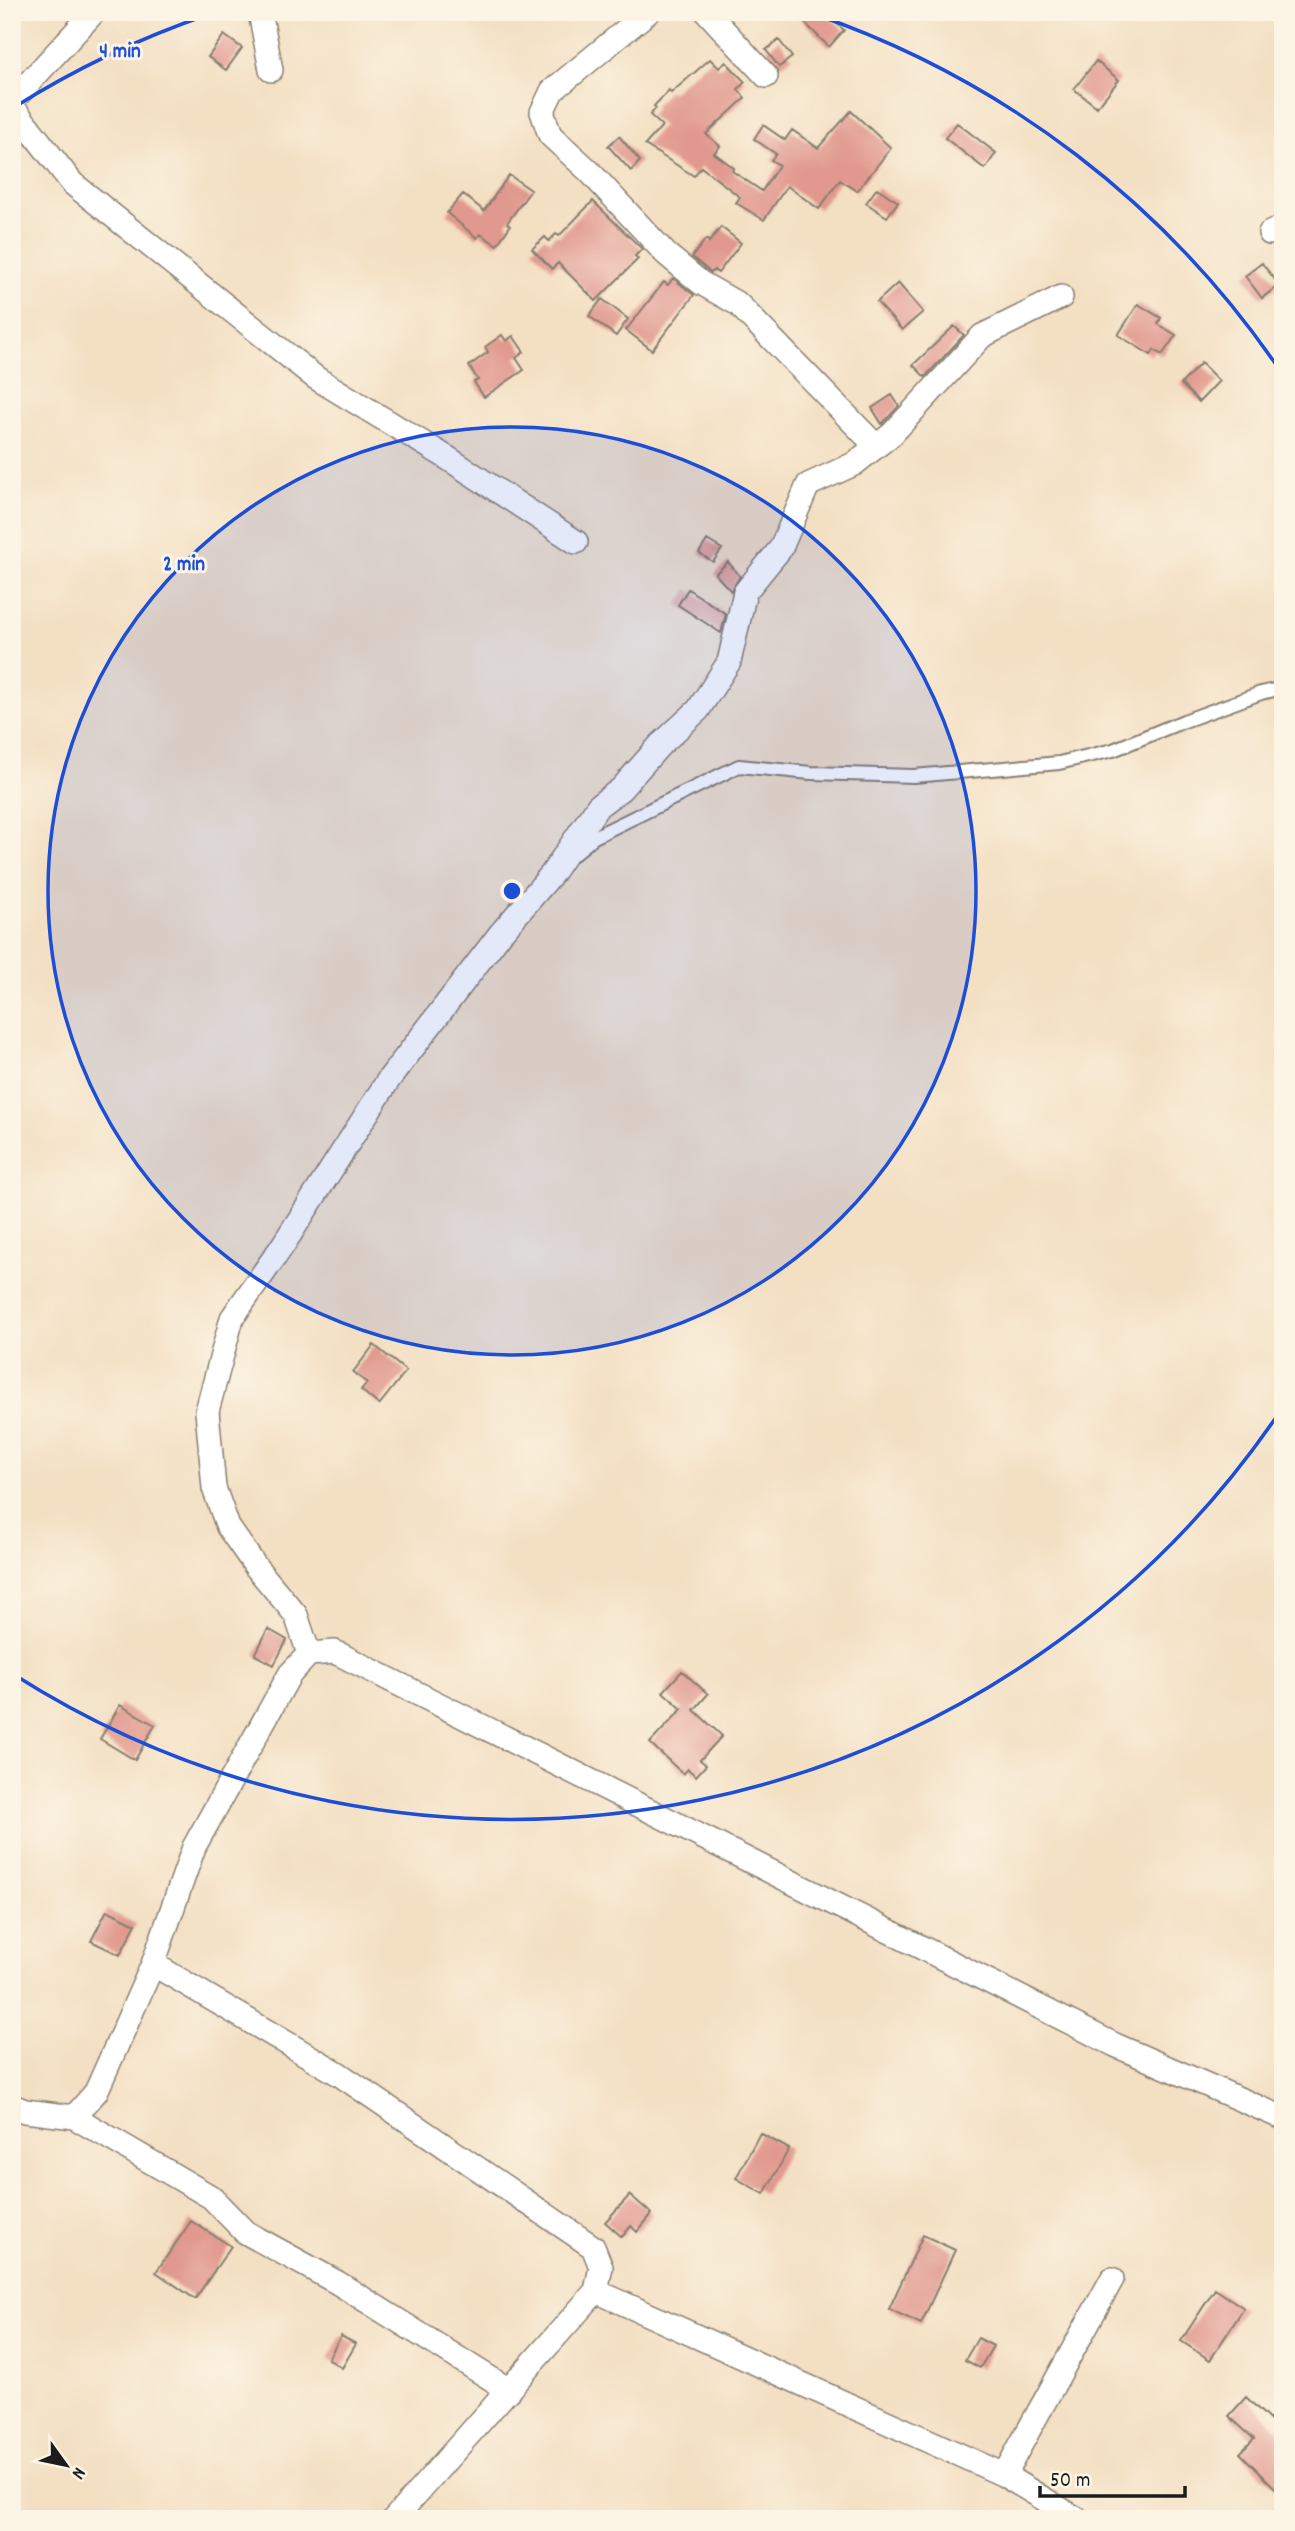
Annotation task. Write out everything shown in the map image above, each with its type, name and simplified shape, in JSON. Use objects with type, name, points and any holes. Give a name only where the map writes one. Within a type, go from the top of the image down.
[{"type":"street","points":[[94,12],[12,104],[72,183],[316,378],[446,457],[576,542]]},
{"type":"street","points":[[260,12],[271,70]]},
{"type":"street","points":[[648,12],[552,91],[542,112],[550,135],[589,171],[666,254],[701,284],[738,304],[875,445]]},
{"type":"street","points":[[707,12],[766,76]]},
{"type":"street","points":[[309,1654],[296,1615],[256,1567],[228,1527],[214,1488],[207,1411],[232,1318],[283,1245],[389,1079],[500,934],[551,875],[598,806],[621,789],[659,746],[698,710],[729,662],[745,592],[781,548],[808,485],[854,464],[891,434],[982,336],[1060,297]]},
{"type":"street","points":[[74,2117],[96,2092],[153,1964],[194,1847],[290,1674],[309,1654],[335,1652],[1115,2045],[1283,2118]]},
{"type":"street","points":[[153,1964],[339,2074],[593,2247],[601,2267],[596,2291],[394,2519]]},
{"type":"street","points":[[12,2106],[26,2111],[74,2117],[211,2197],[245,2232],[338,2283],[509,2390]]},
{"type":"street","points":[[1004,2475],[1112,2279]]},
{"type":"street","points":[[596,2291],[1004,2475],[1077,2519]]},
{"type":"lane","points":[[551,875],[594,836],[738,766],[811,773],[914,776],[1059,763],[1113,750],[1197,716],[1283,688]]},
{"type":"building","points":[[794,12],[824,12],[844,30],[829,47]]},
{"type":"building","points":[[224,35],[242,48],[226,70],[208,57]]},
{"type":"building","points":[[779,40],[792,57],[779,67],[766,50]]},
{"type":"building","points":[[710,59],[719,68],[726,62],[745,82],[738,89],[745,98],[706,134],[720,146],[714,153],[734,168],[732,171],[762,191],[779,165],[771,160],[776,154],[754,139],[763,125],[785,140],[792,130],[818,148],[851,111],[891,148],[857,191],[840,180],[819,209],[787,186],[764,220],[736,203],[740,197],[701,167],[694,176],[645,145],[662,126],[650,115],[656,108],[654,106],[669,90],[671,93]]},
{"type":"building","points":[[1096,61],[1119,80],[1097,107],[1074,89]]},
{"type":"building","points":[[957,123],[996,153],[985,169],[945,138]]},
{"type":"building","points":[[619,136],[640,161],[631,171],[608,146]]},
{"type":"building","points":[[509,175],[531,190],[507,223],[510,226],[497,245],[480,234],[477,238],[447,213],[463,194],[484,211]]},
{"type":"building","points":[[877,188],[898,202],[887,217],[866,203]]},
{"type":"building","points":[[593,201],[642,249],[635,256],[638,259],[596,301],[558,263],[552,269],[532,249],[545,237],[549,241],[556,234],[559,236]]},
{"type":"building","points":[[721,227],[741,243],[718,273],[714,270],[711,273],[692,257],[706,239],[709,242]]},
{"type":"building","points":[[1262,263],[1279,285],[1262,298],[1245,276]]},
{"type":"building","points":[[673,278],[694,295],[652,350],[626,330],[664,282],[668,285]]},
{"type":"building","points":[[898,283],[923,312],[902,330],[877,302]]},
{"type":"building","points":[[602,299],[628,319],[616,336],[589,316]]},
{"type":"building","points":[[1138,304],[1161,318],[1158,324],[1176,335],[1162,355],[1154,350],[1151,355],[1118,335]]},
{"type":"building","points":[[954,326],[964,335],[925,377],[913,365]]},
{"type":"building","points":[[502,335],[506,341],[513,336],[524,352],[516,358],[524,370],[484,397],[474,382],[478,380],[469,366],[488,352],[485,347]]},
{"type":"building","points":[[1201,363],[1219,381],[1199,402],[1181,384]]},
{"type":"building","points":[[892,395],[899,406],[882,424],[872,408]]},
{"type":"building","points":[[707,540],[722,549],[713,562],[699,553]]},
{"type":"building","points":[[728,562],[740,576],[731,591],[715,574]]},
{"type":"building","points":[[688,589],[726,614],[721,633],[678,605]]},
{"type":"building","points":[[374,1345],[406,1371],[379,1405],[361,1390],[367,1383],[353,1372]]},
{"type":"building","points":[[268,1629],[287,1640],[274,1665],[255,1655]]},
{"type":"building","points":[[682,1671],[708,1694],[694,1710],[722,1736],[700,1760],[706,1765],[696,1776],[688,1769],[683,1774],[650,1743],[682,1709],[663,1692]]},
{"type":"building","points":[[120,1705],[155,1725],[135,1760],[100,1739]]},
{"type":"building","points":[[107,1910],[136,1924],[120,1955],[91,1941]]},
{"type":"building","points":[[760,2133],[789,2149],[764,2194],[736,2178]]},
{"type":"building","points":[[630,2195],[652,2214],[637,2232],[631,2226],[622,2237],[605,2222]]},
{"type":"building","points":[[191,2221],[231,2246],[195,2299],[156,2272]]},
{"type":"building","points":[[923,2235],[955,2250],[921,2324],[889,2309]]},
{"type":"building","points":[[1215,2289],[1244,2308],[1210,2360],[1181,2341]]},
{"type":"building","points":[[341,2336],[356,2344],[342,2368],[328,2359]]},
{"type":"building","points":[[978,2338],[993,2346],[980,2368],[965,2360]]},
{"type":"building","points":[[1246,2397],[1283,2433],[1283,2496],[1240,2453],[1254,2439],[1229,2416]]}]
